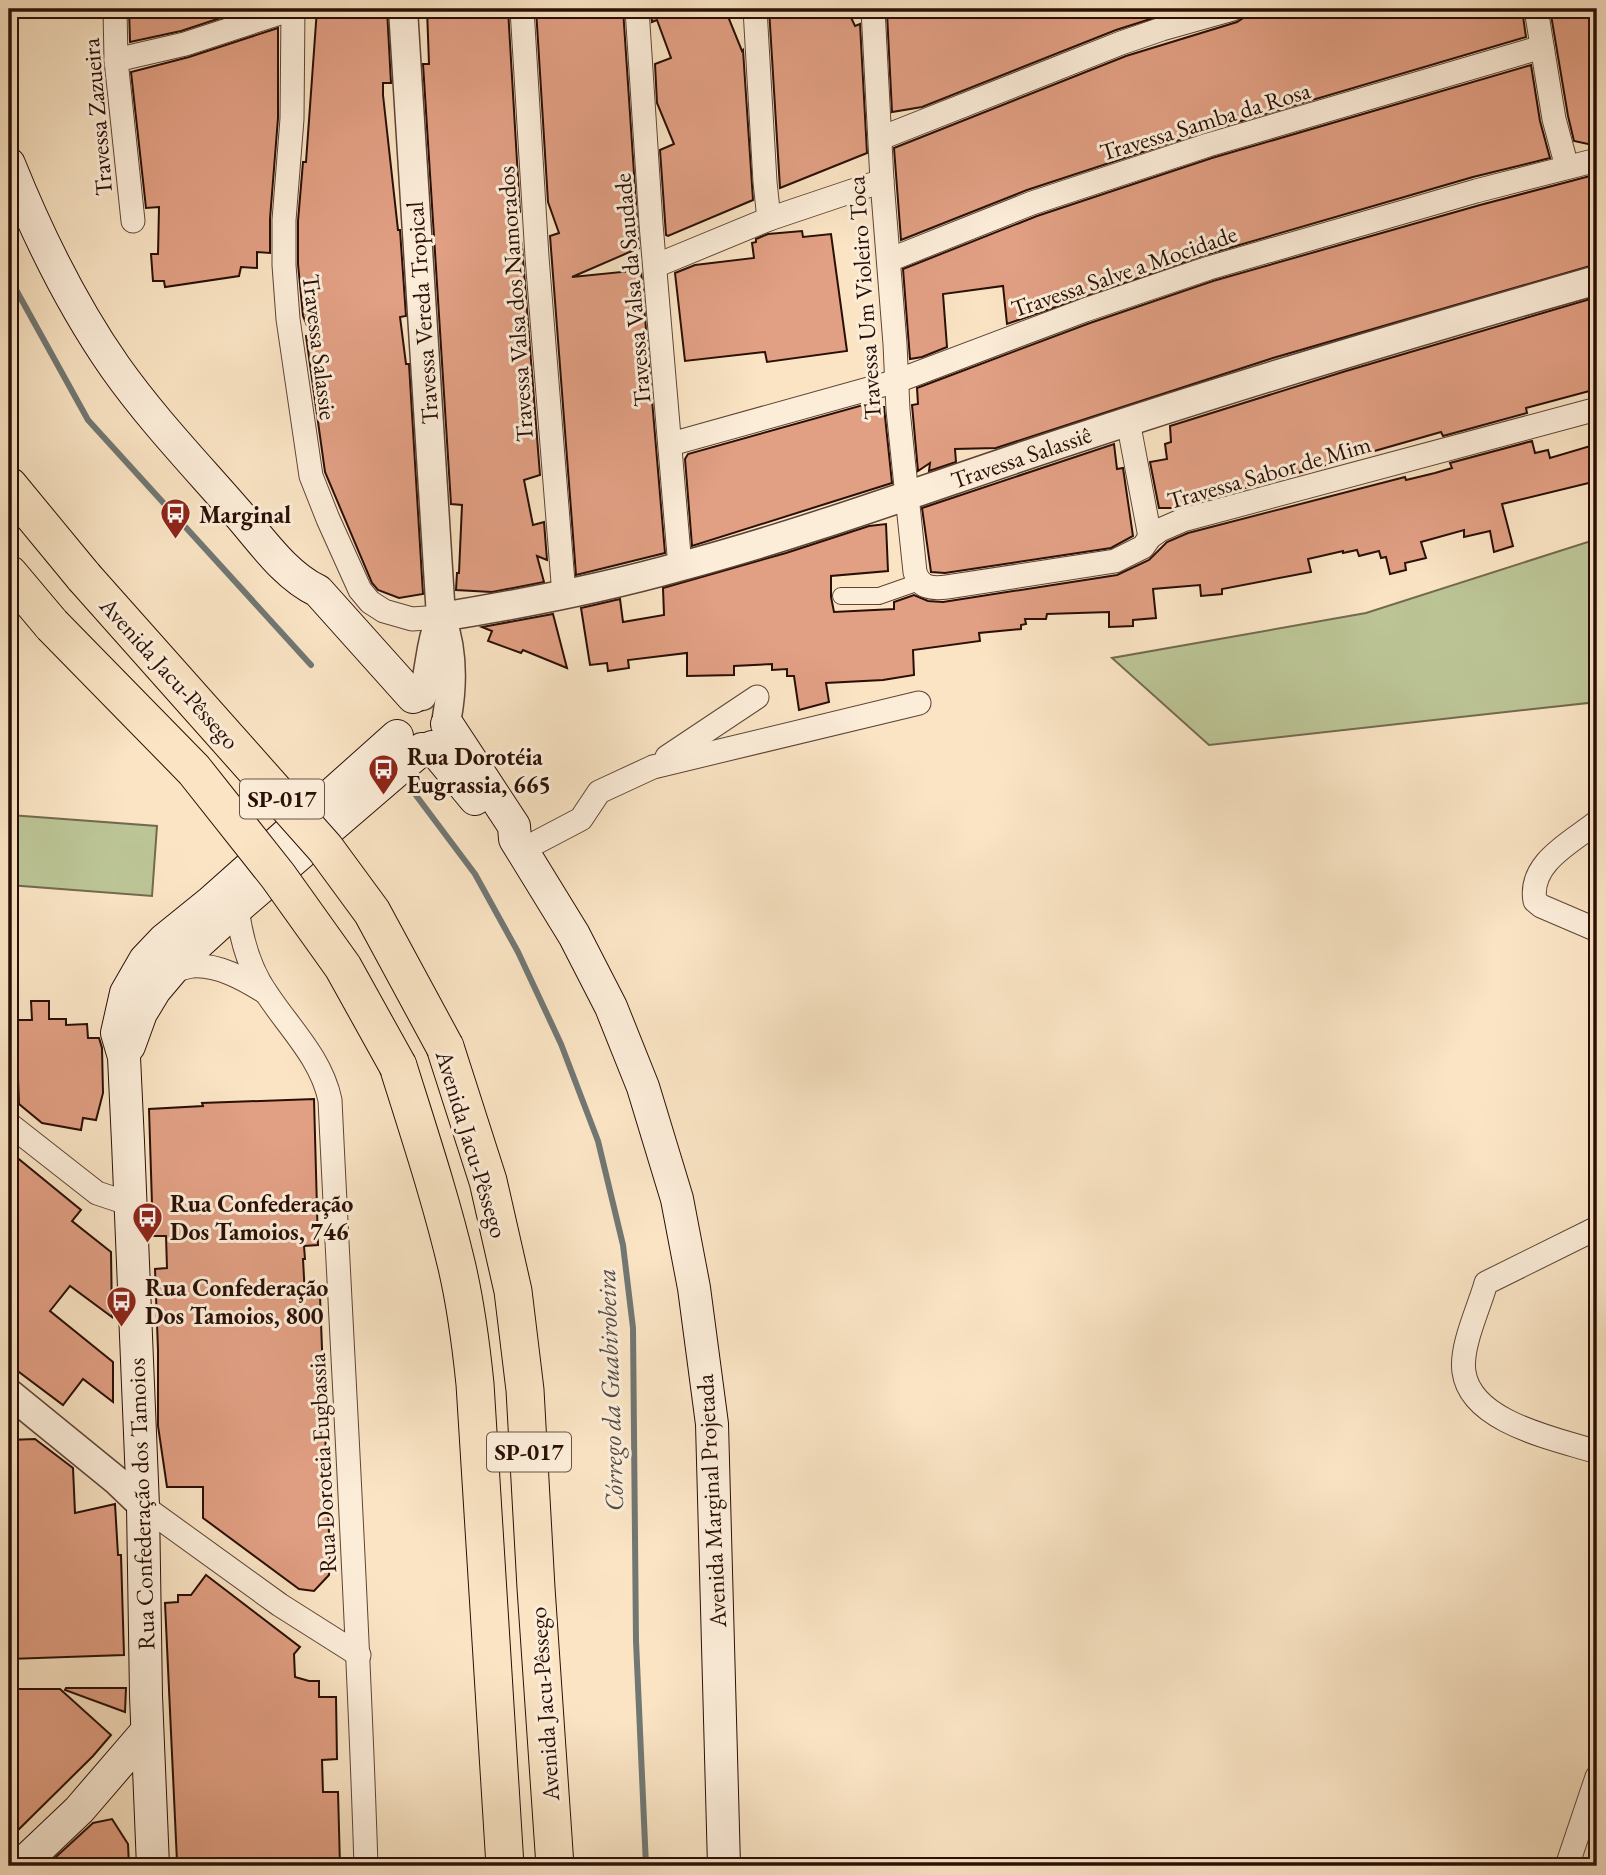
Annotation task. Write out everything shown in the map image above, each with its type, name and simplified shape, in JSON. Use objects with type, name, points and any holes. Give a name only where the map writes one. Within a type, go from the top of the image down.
[{"type":"highway","name":"Avenida Jacu-Pêssego","points":[[9,486],[84,577],[325,848],[372,912],[445,1047],[488,1181],[513,1291],[526,1390],[555,1866]]},
{"type":"highway","name":"Avenida Jacu-Pêssego","points":[[9,574],[52,625],[194,770],[278,876],[343,967],[398,1066],[437,1190],[457,1268],[468,1326],[475,1384],[505,1866]]},
{"type":"main road","name":"Avenida Marginal Projetada","points":[[9,164],[36,231],[71,298],[116,368],[171,437],[300,582],[305,599],[422,722],[514,826],[519,844],[568,924],[611,1007],[643,1087],[677,1199],[694,1288],[712,1424],[723,1866]]},
{"type":"main road","name":"Rua Confederação dos Tamoios","points":[[124,1057],[141,1013],[170,972],[422,722]]},
{"type":"main road","name":"Rua Confederação dos Tamoios","points":[[153,1866],[147,1731],[143,1506],[124,1057],[117,1033],[126,993],[145,960],[164,940],[422,722]]},
{"type":"main road","points":[[20,1866],[79,1810],[147,1731]]},
{"type":"street","name":"Travessa Zazueira","points":[[115,9],[116,60],[133,221]]},
{"type":"street","points":[[116,60],[185,44],[292,9]]},
{"type":"street","name":"Travessa Salassie","points":[[292,9],[292,119],[284,220],[284,265],[288,319],[311,476],[360,590],[370,602],[384,611],[412,619],[441,617]]},
{"type":"street","name":"Travessa Vereda Tropical","points":[[403,9],[441,617],[448,637],[452,674],[422,722]]},
{"type":"street","name":"Travessa Valsa dos Namorados","points":[[522,9],[537,257],[564,595]]},
{"type":"street","name":"Travessa Valsa da Saudade","points":[[637,9],[680,567]]},
{"type":"street","points":[[755,9],[769,219]]},
{"type":"street","name":"Travessa Um Violeiro Toca","points":[[873,9],[897,381],[915,572],[919,582]]},
{"type":"street","points":[[881,138],[1121,43],[1233,9]]},
{"type":"street","points":[[1536,9],[1554,119],[1567,167]]},
{"type":"street","name":"Travessa Samba da Rosa","points":[[889,260],[1032,203],[1196,149],[1542,47]]},
{"type":"street","name":"Travessa Salve a Mocidade","points":[[671,444],[897,381],[1085,310],[1209,268],[1336,230],[1597,160]]},
{"type":"street","points":[[655,266],[769,219],[882,181]]},
{"type":"street","name":"Travessa Salassiê","points":[[441,617],[564,595],[680,567],[907,497],[1128,421],[1342,354],[1597,280]]},
{"type":"street","name":"Travessa Sabor de Mim","points":[[919,582],[933,589],[1115,561],[1143,547],[1150,537],[1183,520],[1597,409]]},
{"type":"street","points":[[1128,421],[1150,537]]},
{"type":"street","points":[[841,596],[879,596],[919,582]]},
{"type":"street","points":[[519,844],[581,819],[600,792],[653,767],[757,697]]},
{"type":"street","points":[[653,767],[919,703]]},
{"type":"street","points":[[1597,822],[1545,863],[1536,881],[1535,901],[1557,914],[1597,930]]},
{"type":"street","name":"Rua Doroteia Eugbassia","points":[[237,908],[243,942],[265,992],[319,1066],[330,1100],[359,1655],[366,1866]]},
{"type":"street","name":"Rua Doroteia Eugbassia","points":[[170,972],[192,966],[206,968],[238,976],[265,992]]},
{"type":"street","points":[[9,1125],[97,1194],[130,1204]]},
{"type":"street","points":[[1597,1228],[1486,1283],[1466,1348],[1464,1373],[1474,1397],[1504,1421],[1597,1452]]},
{"type":"street","points":[[9,1393],[143,1506],[280,1605],[359,1655]]},
{"type":"street","points":[[1567,1866],[1597,1777]]},
{"type":"green space","points":[[1597,539],[1597,702],[1209,745],[1112,658],[1366,613]]},
{"type":"green space","points":[[10,815],[157,826],[152,896],[9,885]]},
{"type":"building","points":[[129,9],[248,9],[181,31],[130,42]]},
{"type":"building","points":[[317,9],[387,9],[391,83],[383,83],[383,95],[400,230],[406,316],[400,317],[406,364],[409,364],[423,594],[399,598],[378,590],[372,583],[325,472],[306,336],[311,335],[303,316],[298,264],[298,221],[303,162],[306,162]]},
{"type":"building","points":[[427,9],[508,9],[520,212],[516,213],[522,246],[540,475],[524,480],[533,525],[544,522],[547,560],[537,556],[544,582],[492,592],[456,590],[462,505],[451,504],[423,64],[429,64]]},
{"type":"building","points":[[536,9],[623,9],[639,248],[572,277],[641,270],[665,553],[576,575],[550,236],[559,233],[548,202]]},
{"type":"building","points":[[651,9],[725,9],[743,50],[753,200],[668,236],[660,150],[674,144],[657,103],[655,64],[671,58],[657,20],[652,22]]},
{"type":"building","points":[[769,9],[847,9],[855,26],[860,24],[867,153],[780,188]]},
{"type":"building","points":[[903,9],[1182,9],[1116,30],[922,107],[892,112],[887,13]]},
{"type":"building","points":[[1247,9],[1522,9],[1526,37],[1204,132],[1027,190],[901,240],[894,148],[1126,56],[1237,22],[1243,18]]},
{"type":"building","points":[[1550,9],[1597,9],[1597,141],[1588,144],[1574,141]]},
{"type":"building","points":[[278,28],[278,118],[270,253],[257,252],[257,268],[241,267],[239,276],[165,287],[164,281],[153,281],[151,254],[158,254],[159,207],[146,208],[131,72],[189,57]]},
{"type":"building","points":[[1531,65],[1540,121],[1550,158],[1473,177],[1205,255],[1007,324],[1003,286],[943,294],[947,347],[910,359],[903,269],[1037,216],[1212,158]]},
{"type":"building","points":[[1590,176],[1590,181],[1597,179],[1597,264],[1273,358],[996,448],[955,449],[956,462],[929,471],[930,463],[918,471],[912,405],[918,404],[917,388],[1090,323],[1213,281]]},
{"type":"building","points":[[802,231],[803,237],[831,234],[847,351],[767,362],[765,352],[685,361],[675,273],[695,265],[754,258],[752,243],[756,242],[756,239],[768,234]]},
{"type":"building","points":[[1597,297],[1597,389],[1526,408],[1527,413],[1443,436],[1441,432],[1175,508],[1159,508],[1150,462],[1167,459],[1165,444],[1171,442],[1170,426]]},
{"type":"building","points":[[881,400],[892,483],[692,546],[685,459],[688,454]]},
{"type":"building","points":[[1532,441],[1535,453],[1548,450],[1550,458],[1597,444],[1597,481],[1502,504],[1513,546],[1494,552],[1490,531],[1464,537],[1464,530],[1421,542],[1426,558],[1405,563],[1406,570],[1390,574],[1386,557],[1381,558],[1379,551],[1359,556],[1357,550],[1308,559],[1311,572],[1222,589],[1222,594],[1201,596],[1200,585],[1153,589],[1156,618],[1133,620],[1133,626],[1109,627],[1109,612],[1047,614],[1046,619],[1025,619],[1026,624],[1021,625],[1021,629],[979,633],[980,641],[913,650],[914,675],[883,680],[826,683],[829,702],[799,710],[794,676],[787,676],[787,669],[772,670],[772,664],[734,666],[734,675],[687,676],[687,653],[628,660],[629,668],[608,671],[607,663],[590,665],[581,608],[620,599],[623,622],[664,615],[663,588],[869,526],[886,524],[888,571],[831,576],[834,612],[894,609],[894,602],[914,595],[928,601],[943,602],[1117,575],[1149,560],[1167,542],[1188,533],[1405,477],[1406,480],[1435,473],[1452,468],[1450,463]]},
{"type":"building","points":[[1114,444],[1117,469],[1123,468],[1133,536],[1111,548],[945,573],[931,572],[922,508]]},
{"type":"building","points":[[553,614],[567,668],[523,650],[521,653],[488,641],[492,631],[482,627]]},
{"type":"building","points":[[31,1001],[49,1001],[49,1019],[66,1019],[66,1025],[87,1024],[88,1038],[99,1038],[102,1048],[103,1093],[96,1120],[83,1118],[81,1130],[42,1123],[19,1104],[18,1079],[9,1079],[9,1036],[16,1036],[15,1020],[32,1020]]},
{"type":"building","points":[[314,1099],[318,1245],[304,1246],[303,1259],[305,1296],[320,1296],[330,1560],[329,1575],[314,1591],[299,1589],[203,1518],[203,1487],[167,1487],[158,1426],[155,1269],[167,1268],[166,1236],[153,1236],[149,1109],[203,1106],[202,1103]]},
{"type":"building","points":[[9,1151],[81,1210],[72,1221],[111,1252],[112,1317],[70,1286],[50,1311],[113,1362],[113,1402],[83,1379],[63,1405],[15,1369],[16,1343],[9,1352]]},
{"type":"building","points":[[35,1439],[73,1468],[75,1513],[115,1504],[118,1555],[121,1555],[124,1655],[9,1659],[9,1440]]},
{"type":"building","points":[[206,1575],[300,1647],[294,1654],[295,1677],[319,1681],[319,1697],[336,1697],[337,1759],[322,1760],[323,1792],[338,1792],[340,1866],[258,1866],[258,1859],[177,1862],[165,1603],[178,1602],[178,1595],[191,1595]]},
{"type":"building","points":[[126,1688],[125,1712],[65,1690]]},
{"type":"building","points":[[9,1689],[60,1689],[111,1735],[9,1839]]},
{"type":"building","points":[[112,1819],[128,1844],[129,1866],[46,1866],[93,1823]]},
{"type":"waterway","points":[[9,277],[88,420],[311,665]]},
{"type":"waterway","name":"Córrego da Guabirobeira","points":[[415,794],[475,874],[518,952],[561,1044],[598,1141],[623,1245],[633,1328],[636,1641],[646,1866]]},
{"type":"place","name":"Marginal","points":[[176,541]]},
{"type":"place","name":"Rua Dorotéia Eugrassia, 665","points":[[384,797]]},
{"type":"place","name":"Rua Confederação Dos Tamoios, 746","points":[[147,1244]]},
{"type":"place","name":"Rua Confederação Dos Tamoios, 800","points":[[122,1328]]}]
